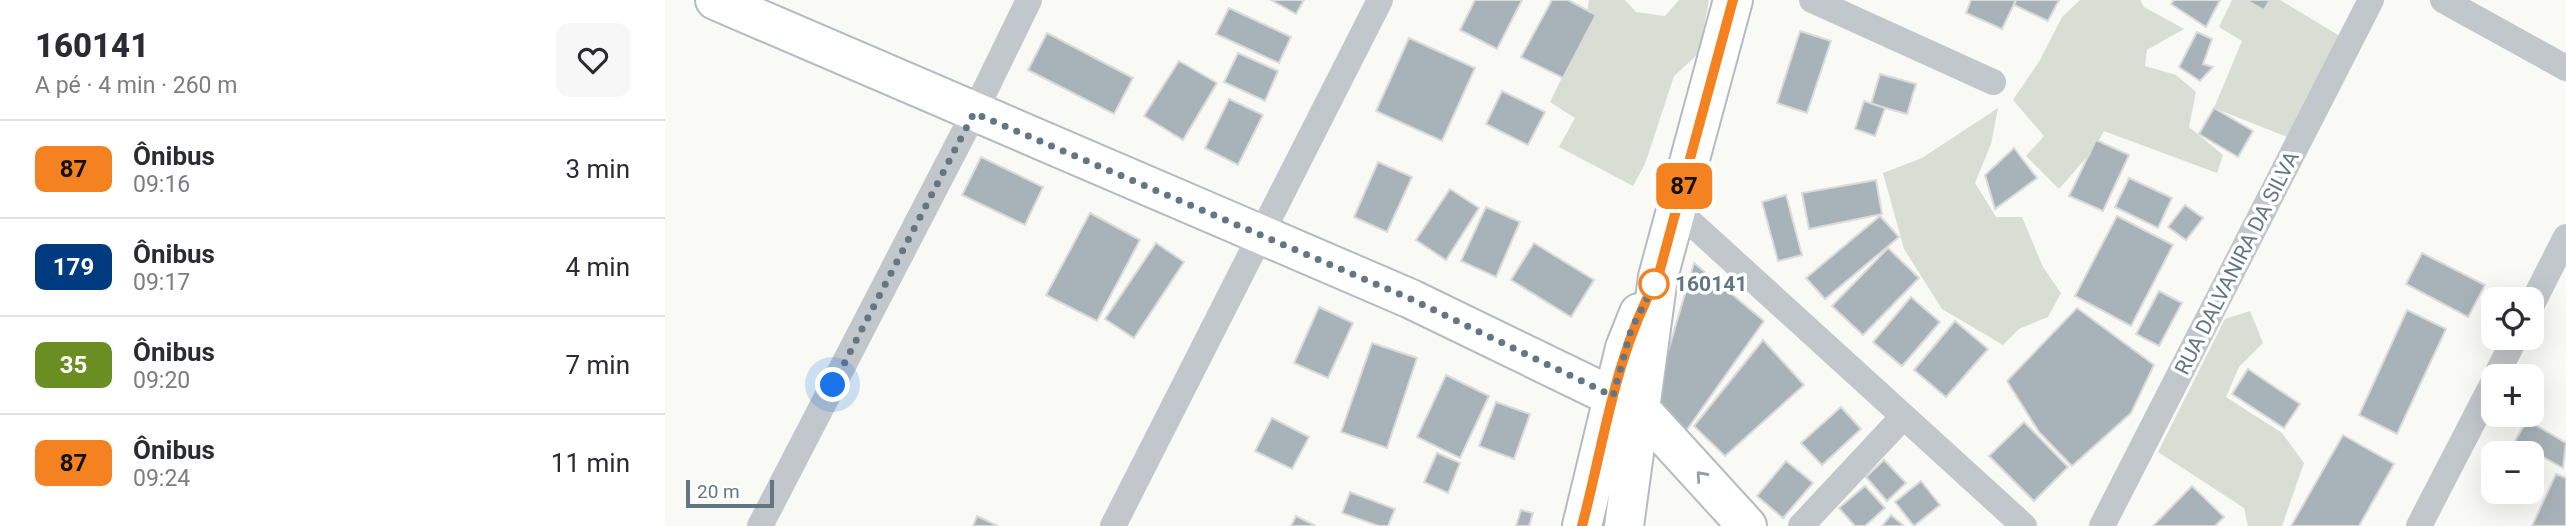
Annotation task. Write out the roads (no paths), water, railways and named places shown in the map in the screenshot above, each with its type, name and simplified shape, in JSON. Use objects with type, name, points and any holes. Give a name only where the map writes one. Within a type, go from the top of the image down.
[{"type":"street","points":[[715,0],[1411,299],[1628,403],[1747,526]]},
{"type":"street","points":[[760,526],[1030,0]]},
{"type":"street","points":[[1113,526],[1380,0]]},
{"type":"street","points":[[1624,526],[1631,330],[1658,277],[1733,0]]},
{"type":"street","points":[[1812,0],[1993,82]]},
{"type":"street","name":"RUA DALVANIRA DA SILVA","points":[[2102,526],[2371,0]]},
{"type":"street","points":[[2443,0],[2566,68]]},
{"type":"street","points":[[1677,210],[1902,418],[2024,526]]},
{"type":"street","points":[[2541,287],[2566,237]]},
{"type":"street","points":[[1582,526],[1628,403]]},
{"type":"street","points":[[2419,526],[2481,405]]},
{"type":"street","points":[[1801,526],[1902,418]]},
{"type":"place","name":"160141","points":[[1654,284]]}]
